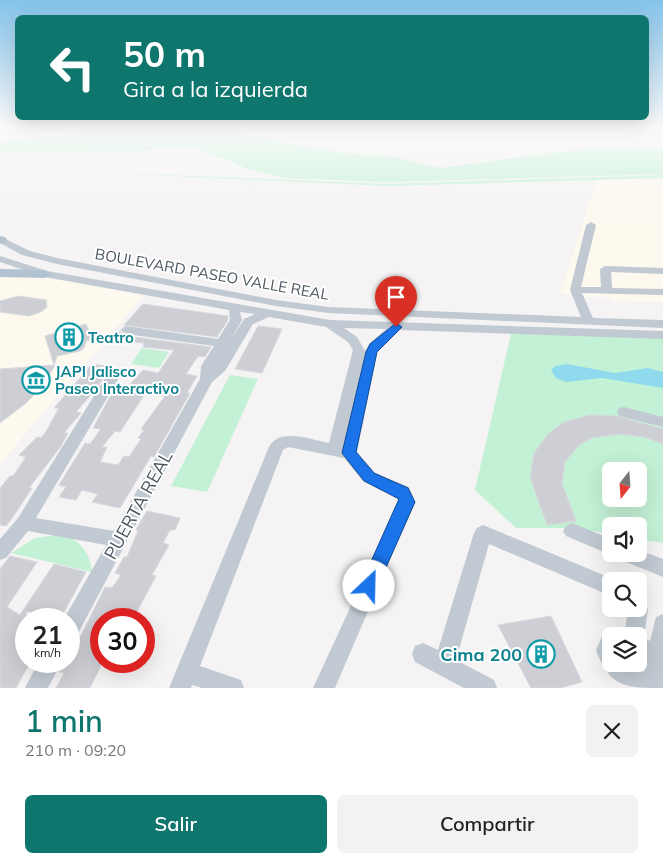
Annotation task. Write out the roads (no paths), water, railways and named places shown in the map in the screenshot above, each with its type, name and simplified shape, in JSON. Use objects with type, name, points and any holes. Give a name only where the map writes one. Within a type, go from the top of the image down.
[{"type":"main road","points":[[0,273],[45,274]]},
{"type":"street","points":[[589,321],[575,290],[592,225]]},
{"type":"street","name":"BOULEVARD PASEO VALLE REAL","points":[[0,240],[26,253],[57,261],[276,303],[328,310],[663,324]]},
{"type":"street","name":"BOULEVARD PASEO VALLE REAL","points":[[0,260],[45,274],[330,324],[663,335]]},
{"type":"street","points":[[607,291],[605,269],[663,271]]},
{"type":"street","points":[[575,290],[663,292]]},
{"type":"street","name":"PUERTA REAL","points":[[80,610],[207,379],[220,368],[236,320],[234,308]]},
{"type":"street","name":"PUERTA REAL","points":[[228,344],[248,322],[265,314]]},
{"type":"street","points":[[330,324],[353,340],[359,350],[342,451]]},
{"type":"street","points":[[342,451],[371,352],[374,346],[396,327]]},
{"type":"street","points":[[126,330],[228,344]]},
{"type":"street","points":[[0,552],[24,523],[112,378]]},
{"type":"street","points":[[624,412],[663,422]]},
{"type":"street","points":[[233,688],[184,680],[277,447],[286,441],[342,451],[369,477],[403,492],[408,502],[324,688]]},
{"type":"street","points":[[24,523],[119,540]]},
{"type":"street","points":[[572,531],[602,543]]},
{"type":"street","points":[[444,665],[484,533],[602,583]]},
{"type":"street","points":[[647,562],[663,568]]},
{"type":"street","points":[[623,672],[651,688],[654,650],[663,624]]},
{"type":"street","points":[[423,654],[486,688]]},
{"type":"street","points":[[36,688],[44,673]]},
{"type":"water","points":[[567,364],[615,373],[648,368],[663,372],[663,388],[602,378],[566,382],[556,378],[551,370],[555,366]]},
{"type":"place","name":"Teatro","points":[[69,337]]},
{"type":"place","name":"JAPI Jalisco Paseo Interactivo","points":[[36,380]]},
{"type":"place","name":"Cima 200","points":[[541,654]]}]
